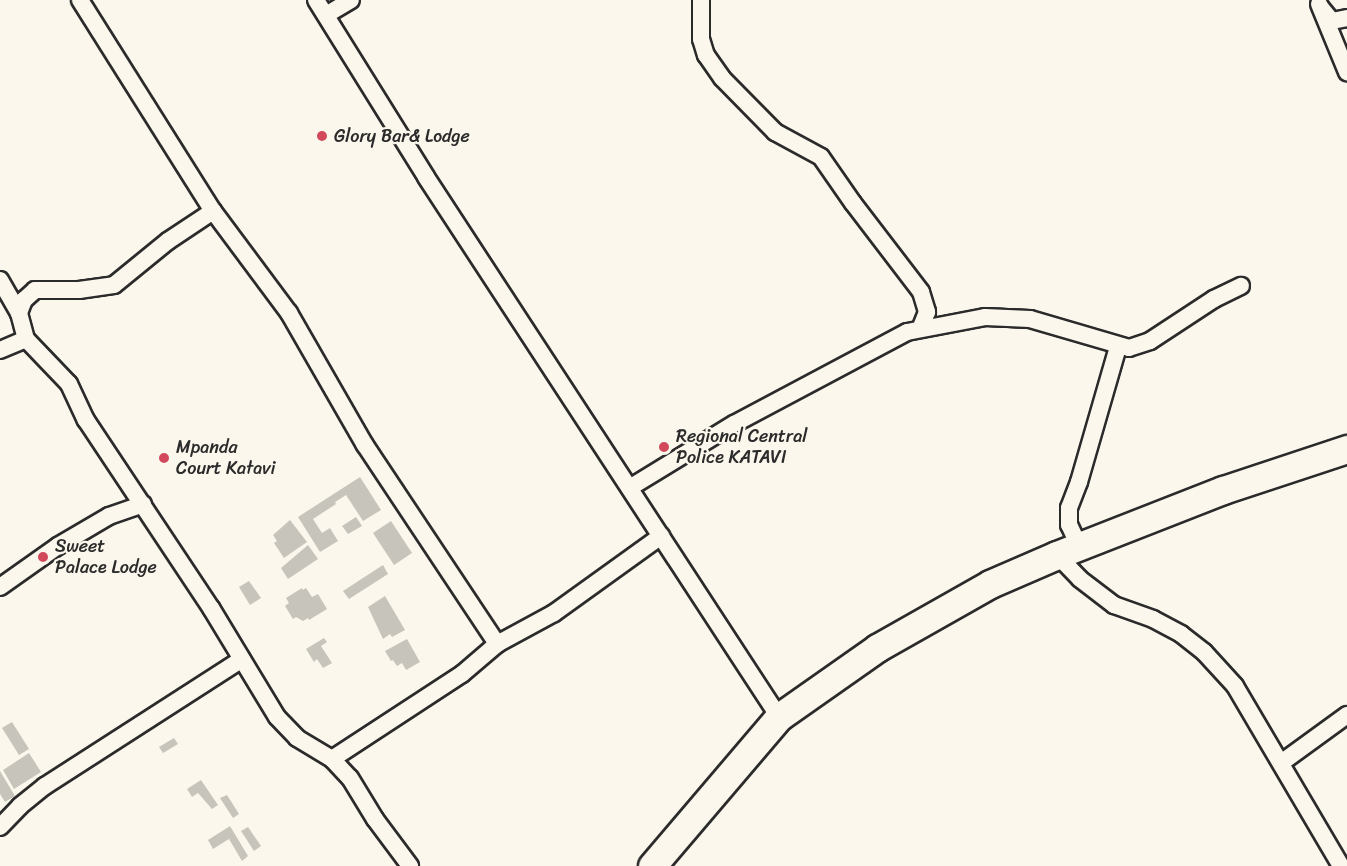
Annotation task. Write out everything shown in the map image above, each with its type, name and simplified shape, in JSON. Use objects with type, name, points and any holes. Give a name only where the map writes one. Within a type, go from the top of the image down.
[{"type":"highway","points":[[652,866],[779,717],[877,648],[990,584],[1068,550],[1223,490],[1347,449]]},
{"type":"street","points":[[80,0],[213,211],[289,313],[365,445],[497,644]]},
{"type":"street","points":[[316,0],[426,177],[631,487],[779,717]]},
{"type":"street","points":[[326,15],[351,0]]},
{"type":"street","points":[[701,0],[701,39],[706,55],[723,78],[775,132],[821,156],[853,203],[921,292],[927,312],[920,329]]},
{"type":"street","points":[[1318,2],[1332,21],[1347,18]]},
{"type":"street","points":[[1318,2],[1347,72]]},
{"type":"street","points":[[19,314],[24,300],[34,290],[79,290],[114,285],[175,236],[213,211]]},
{"type":"street","points":[[0,280],[19,314],[26,339],[69,384],[86,420],[143,504],[277,717],[297,738],[332,759],[350,778],[375,819],[410,866]]},
{"type":"street","points":[[631,487],[734,424],[907,332],[984,317],[1030,319],[1119,347],[1129,348],[1150,341],[1214,299],[1242,286]]},
{"type":"street","points":[[0,350],[26,339]]},
{"type":"street","points":[[1119,347],[1079,482],[1068,508],[1068,550],[1080,579],[1114,605],[1181,634],[1204,651],[1235,686],[1341,866]]},
{"type":"street","points":[[0,587],[58,546],[109,516],[143,504]]},
{"type":"street","points":[[332,759],[462,674],[497,644],[554,613],[661,536]]},
{"type":"street","points":[[0,827],[20,806],[45,786],[242,658]]},
{"type":"street","points":[[1281,763],[1347,715]]},
{"type":"building","points":[[360,477],[381,510],[363,521],[346,495],[335,502],[336,504],[313,519],[322,533],[330,528],[338,541],[320,552],[298,517]]},
{"type":"building","points":[[356,517],[362,526],[348,534],[342,526]]},
{"type":"building","points":[[290,520],[307,542],[284,558],[274,543],[277,541],[273,535]]},
{"type":"building","points":[[391,521],[412,553],[394,565],[373,533]]},
{"type":"building","points":[[308,545],[318,559],[288,579],[281,568]]},
{"type":"building","points":[[383,565],[388,574],[349,599],[343,591]]},
{"type":"building","points":[[249,581],[261,598],[250,605],[239,587]]},
{"type":"building","points":[[302,588],[303,590],[306,588],[312,597],[318,594],[327,609],[303,621],[296,617],[293,619],[285,606],[289,603],[286,598]]},
{"type":"building","points":[[385,596],[405,630],[392,637],[390,634],[383,639],[368,607]]},
{"type":"building","points":[[324,638],[327,642],[321,646],[332,663],[323,668],[317,659],[314,662],[306,649]]},
{"type":"building","points":[[407,639],[420,662],[406,670],[402,663],[397,666],[393,660],[391,661],[385,651]]},
{"type":"building","points":[[12,722],[29,749],[19,755],[2,728]]},
{"type":"building","points":[[174,738],[178,744],[163,753],[159,747]]},
{"type":"building","points":[[29,753],[41,772],[14,789],[3,770]]},
{"type":"building","points":[[0,771],[15,796],[5,802],[0,794]]},
{"type":"building","points":[[201,780],[218,805],[212,809],[198,793],[192,797],[187,789]]},
{"type":"building","points":[[227,795],[239,814],[233,818],[220,798]]},
{"type":"building","points":[[230,826],[248,856],[242,861],[229,839],[213,849],[208,840]]},
{"type":"building","points":[[248,827],[261,846],[254,851],[241,831]]},
{"type":"place","name":"Glory Bar& Lodge","points":[[322,136]]},
{"type":"place","name":"Regional Central Police KATAVI","points":[[664,447]]},
{"type":"place","name":"Mpanda Court Katavi","points":[[164,458]]},
{"type":"place","name":"Sweet Palace Lodge","points":[[43,557]]}]
